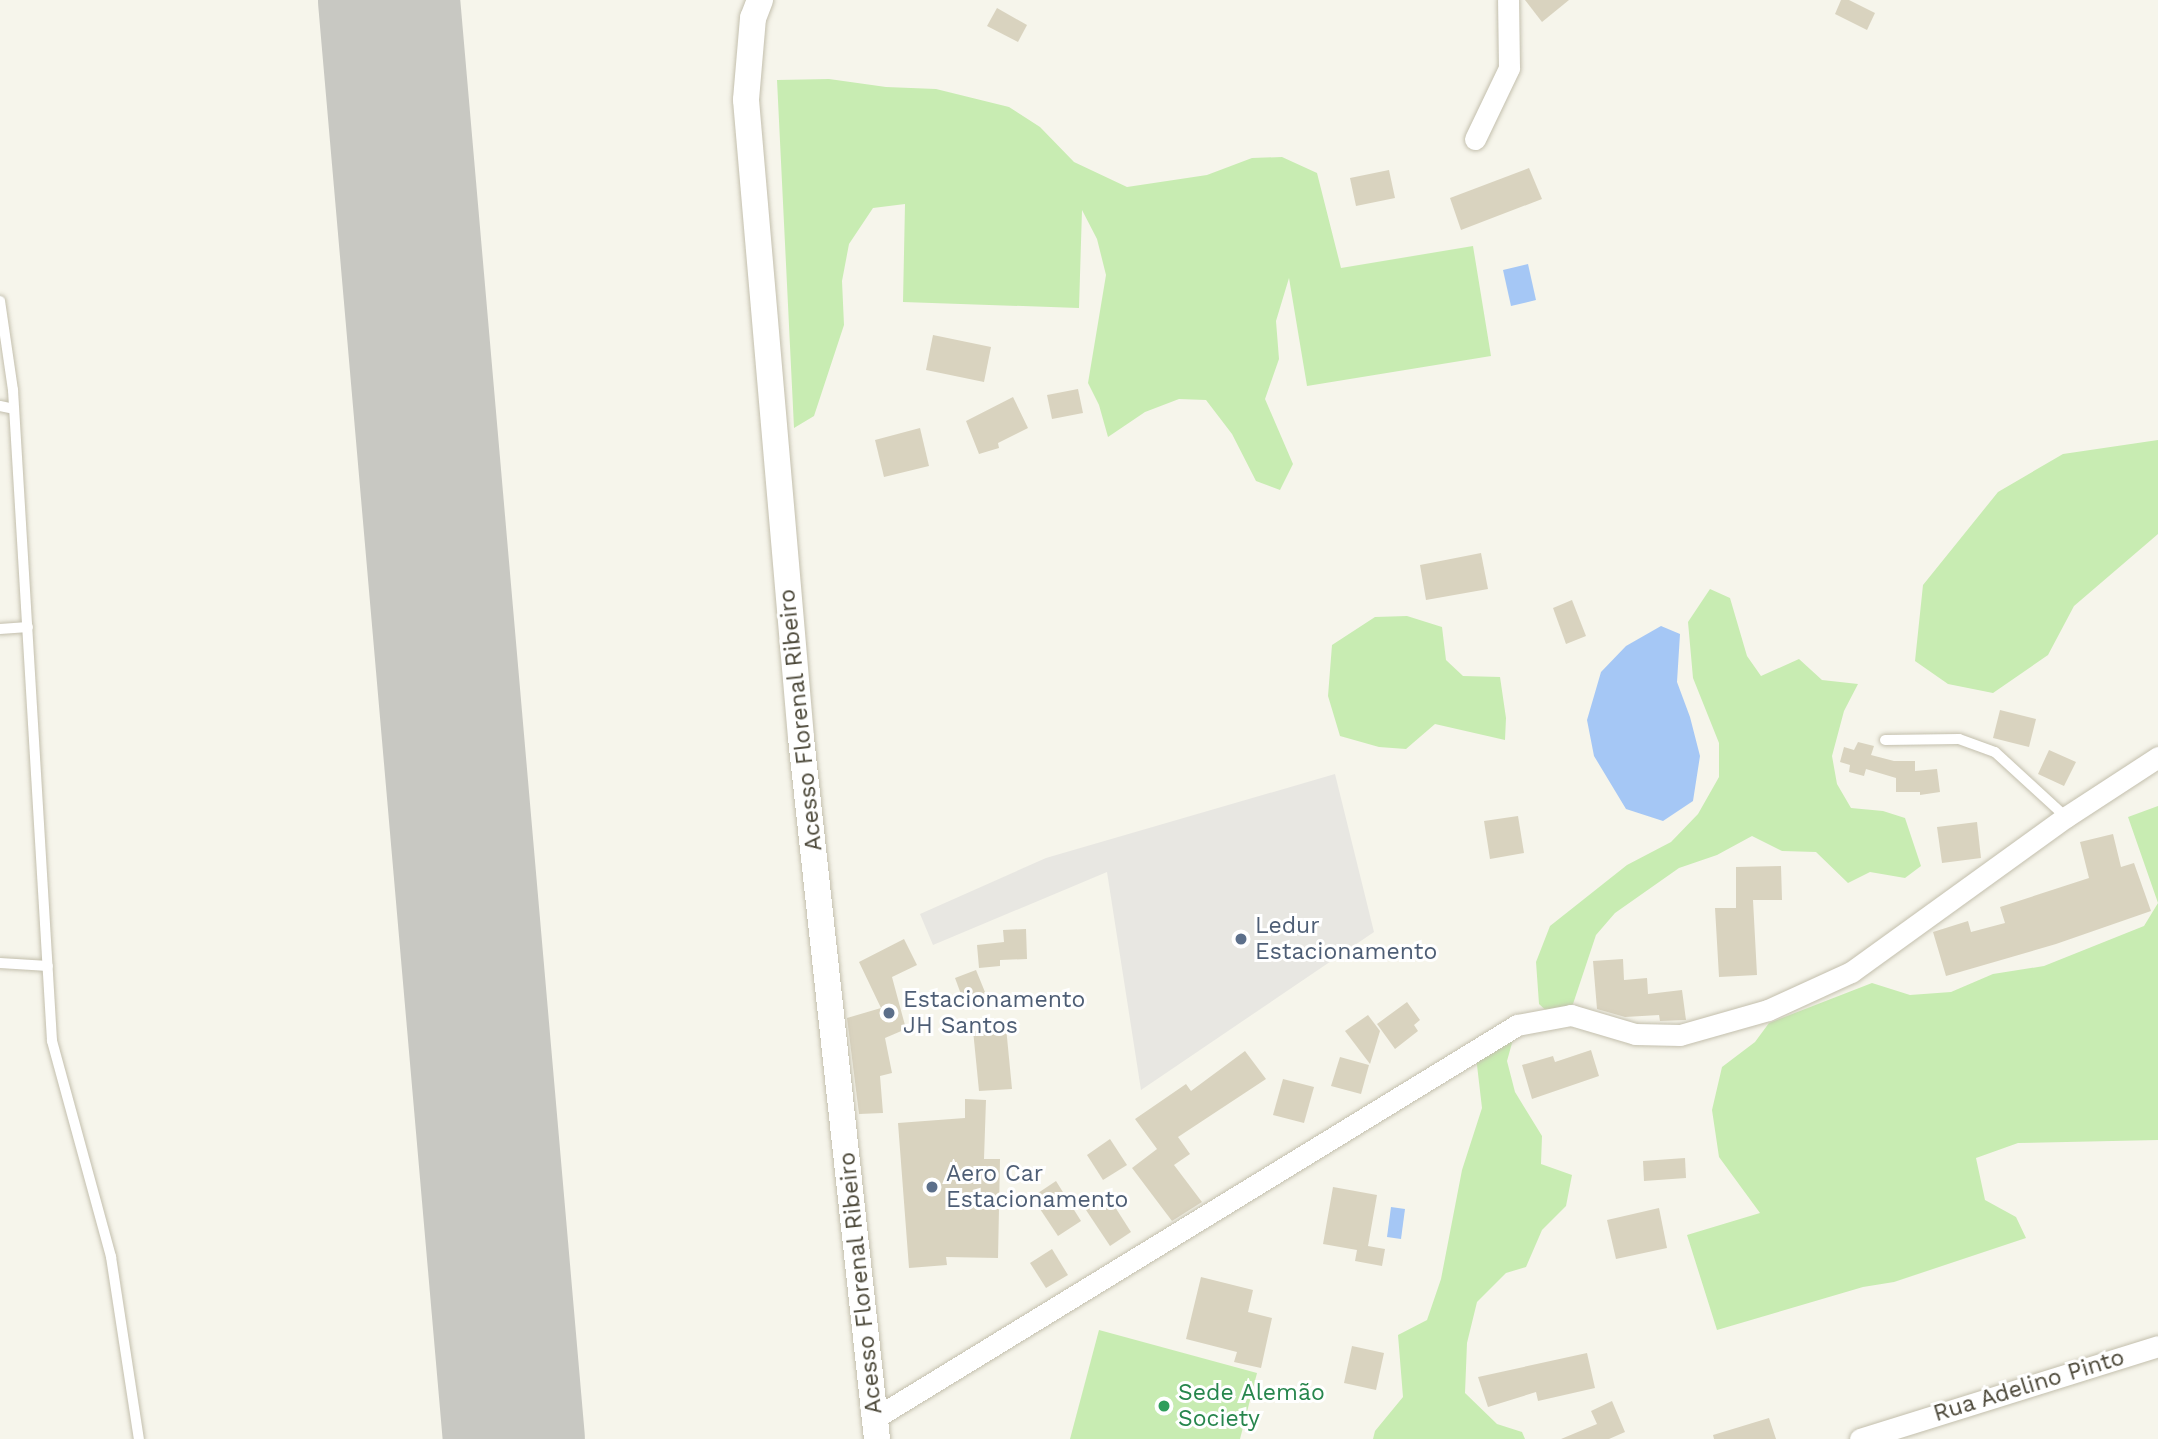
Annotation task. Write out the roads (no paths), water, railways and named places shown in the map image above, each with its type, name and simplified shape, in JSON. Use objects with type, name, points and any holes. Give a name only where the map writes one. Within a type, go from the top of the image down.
[{"type":"street","name":"Acesso Florenal Ribeiro","points":[[760,0],[753,18],[746,100],[801,737],[876,1429]]},
{"type":"street","points":[[1475,139],[1509,68],[1508,0]]},
{"type":"street","points":[[876,1429],[1517,1025],[1571,1015],[1634,1034],[1680,1035],[1768,1010],[1851,972],[2066,817],[2158,757]]},
{"type":"street","name":"Rua Adelino Pinto","points":[[1860,1439],[2158,1346]]},
{"type":"lane","points":[[0,301],[14,409],[52,1041],[111,1257],[139,1439]]},
{"type":"lane","points":[[0,406],[14,409]]},
{"type":"lane","points":[[0,629],[28,627]]},
{"type":"lane","points":[[1885,740],[1959,740],[1996,752],[2066,817]]},
{"type":"lane","points":[[0,963],[48,966]]},
{"type":"water","points":[[1528,264],[1536,300],[1511,306],[1503,270]]},
{"type":"water","points":[[1661,626],[1680,634],[1677,682],[1700,756],[1693,801],[1663,821],[1626,809],[1594,756],[1587,720],[1601,672],[1626,646]]},
{"type":"water","points":[[1391,1207],[1405,1209],[1401,1239],[1387,1237]]},
{"type":"place","name":"Ledur Estacionamento","points":[[1241,939]]},
{"type":"place","name":"Estacionamento JH Santos","points":[[889,1013]]},
{"type":"place","name":"Aero Car Estacionamento","points":[[932,1187]]},
{"type":"place","name":"Sede Alemão Society","points":[[1164,1406]]}]
